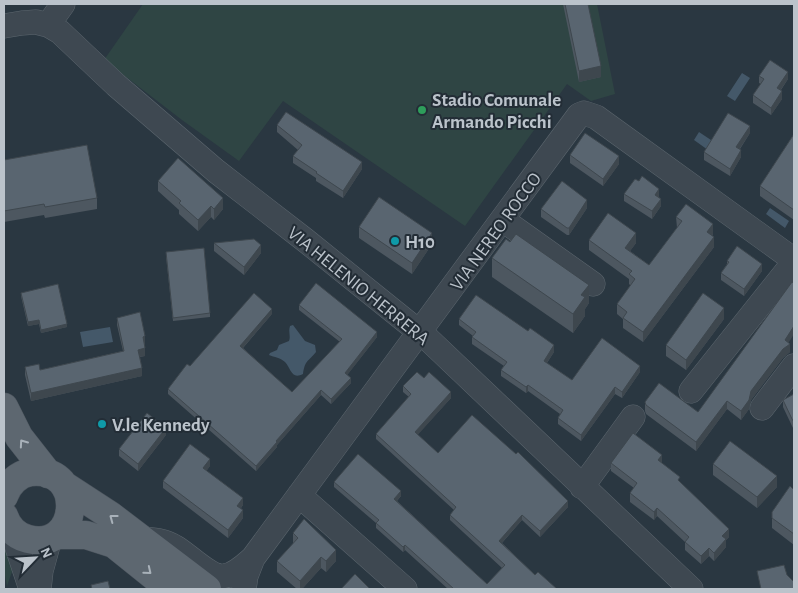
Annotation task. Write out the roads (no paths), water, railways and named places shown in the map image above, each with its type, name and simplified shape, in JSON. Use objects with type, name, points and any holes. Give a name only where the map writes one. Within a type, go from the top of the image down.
[{"type":"main road","points":[[4,408],[19,437],[34,459],[70,495],[70,514],[67,523],[54,537]]},
{"type":"main road","points":[[4,488],[29,472],[38,472],[57,480],[111,516],[208,589]]},
{"type":"main road","points":[[7,523],[17,535],[33,541],[54,537],[86,535],[114,544],[170,589]]},
{"type":"street","points":[[4,26],[36,22],[48,25],[62,4]]},
{"type":"street","name":"VIA HELENIO HERRERA","points":[[48,25],[60,32],[116,85],[216,171],[313,246],[419,332],[691,589]]},
{"type":"street","name":"VIA NEREO ROCCO","points":[[244,589],[246,576],[253,558],[579,115],[584,113],[596,117],[794,261]]},
{"type":"street","points":[[503,220],[593,284]]},
{"type":"street","points":[[691,391],[794,261]]},
{"type":"street","points":[[762,408],[794,366]]},
{"type":"street","points":[[582,487],[634,417]]},
{"type":"street","points":[[299,495],[405,589]]},
{"type":"street","points":[[7,523],[31,589]]},
{"type":"street","points":[[39,589],[41,571],[54,537]]},
{"type":"street","name":"VIA NEREO ROCCO","points":[[142,539],[166,542],[218,576],[231,574],[253,558]]},
{"type":"water","points":[[742,73],[750,78],[735,101],[727,96]]},
{"type":"water","points":[[699,132],[714,142],[708,150],[694,140]]},
{"type":"water","points":[[770,208],[789,221],[785,228],[766,214]]},
{"type":"water","points":[[293,325],[305,341],[315,345],[316,352],[306,364],[303,374],[296,376],[287,364],[269,355],[277,350],[279,345],[289,341],[290,326]]},
{"type":"water","points":[[110,327],[113,342],[83,347],[80,332]]},
{"type":"place","name":"Stadio Comunale Armando Picchi","points":[[422,110]]},
{"type":"place","name":"H10","points":[[395,241]]},
{"type":"place","name":"V.le Kennedy","points":[[102,424]]}]
